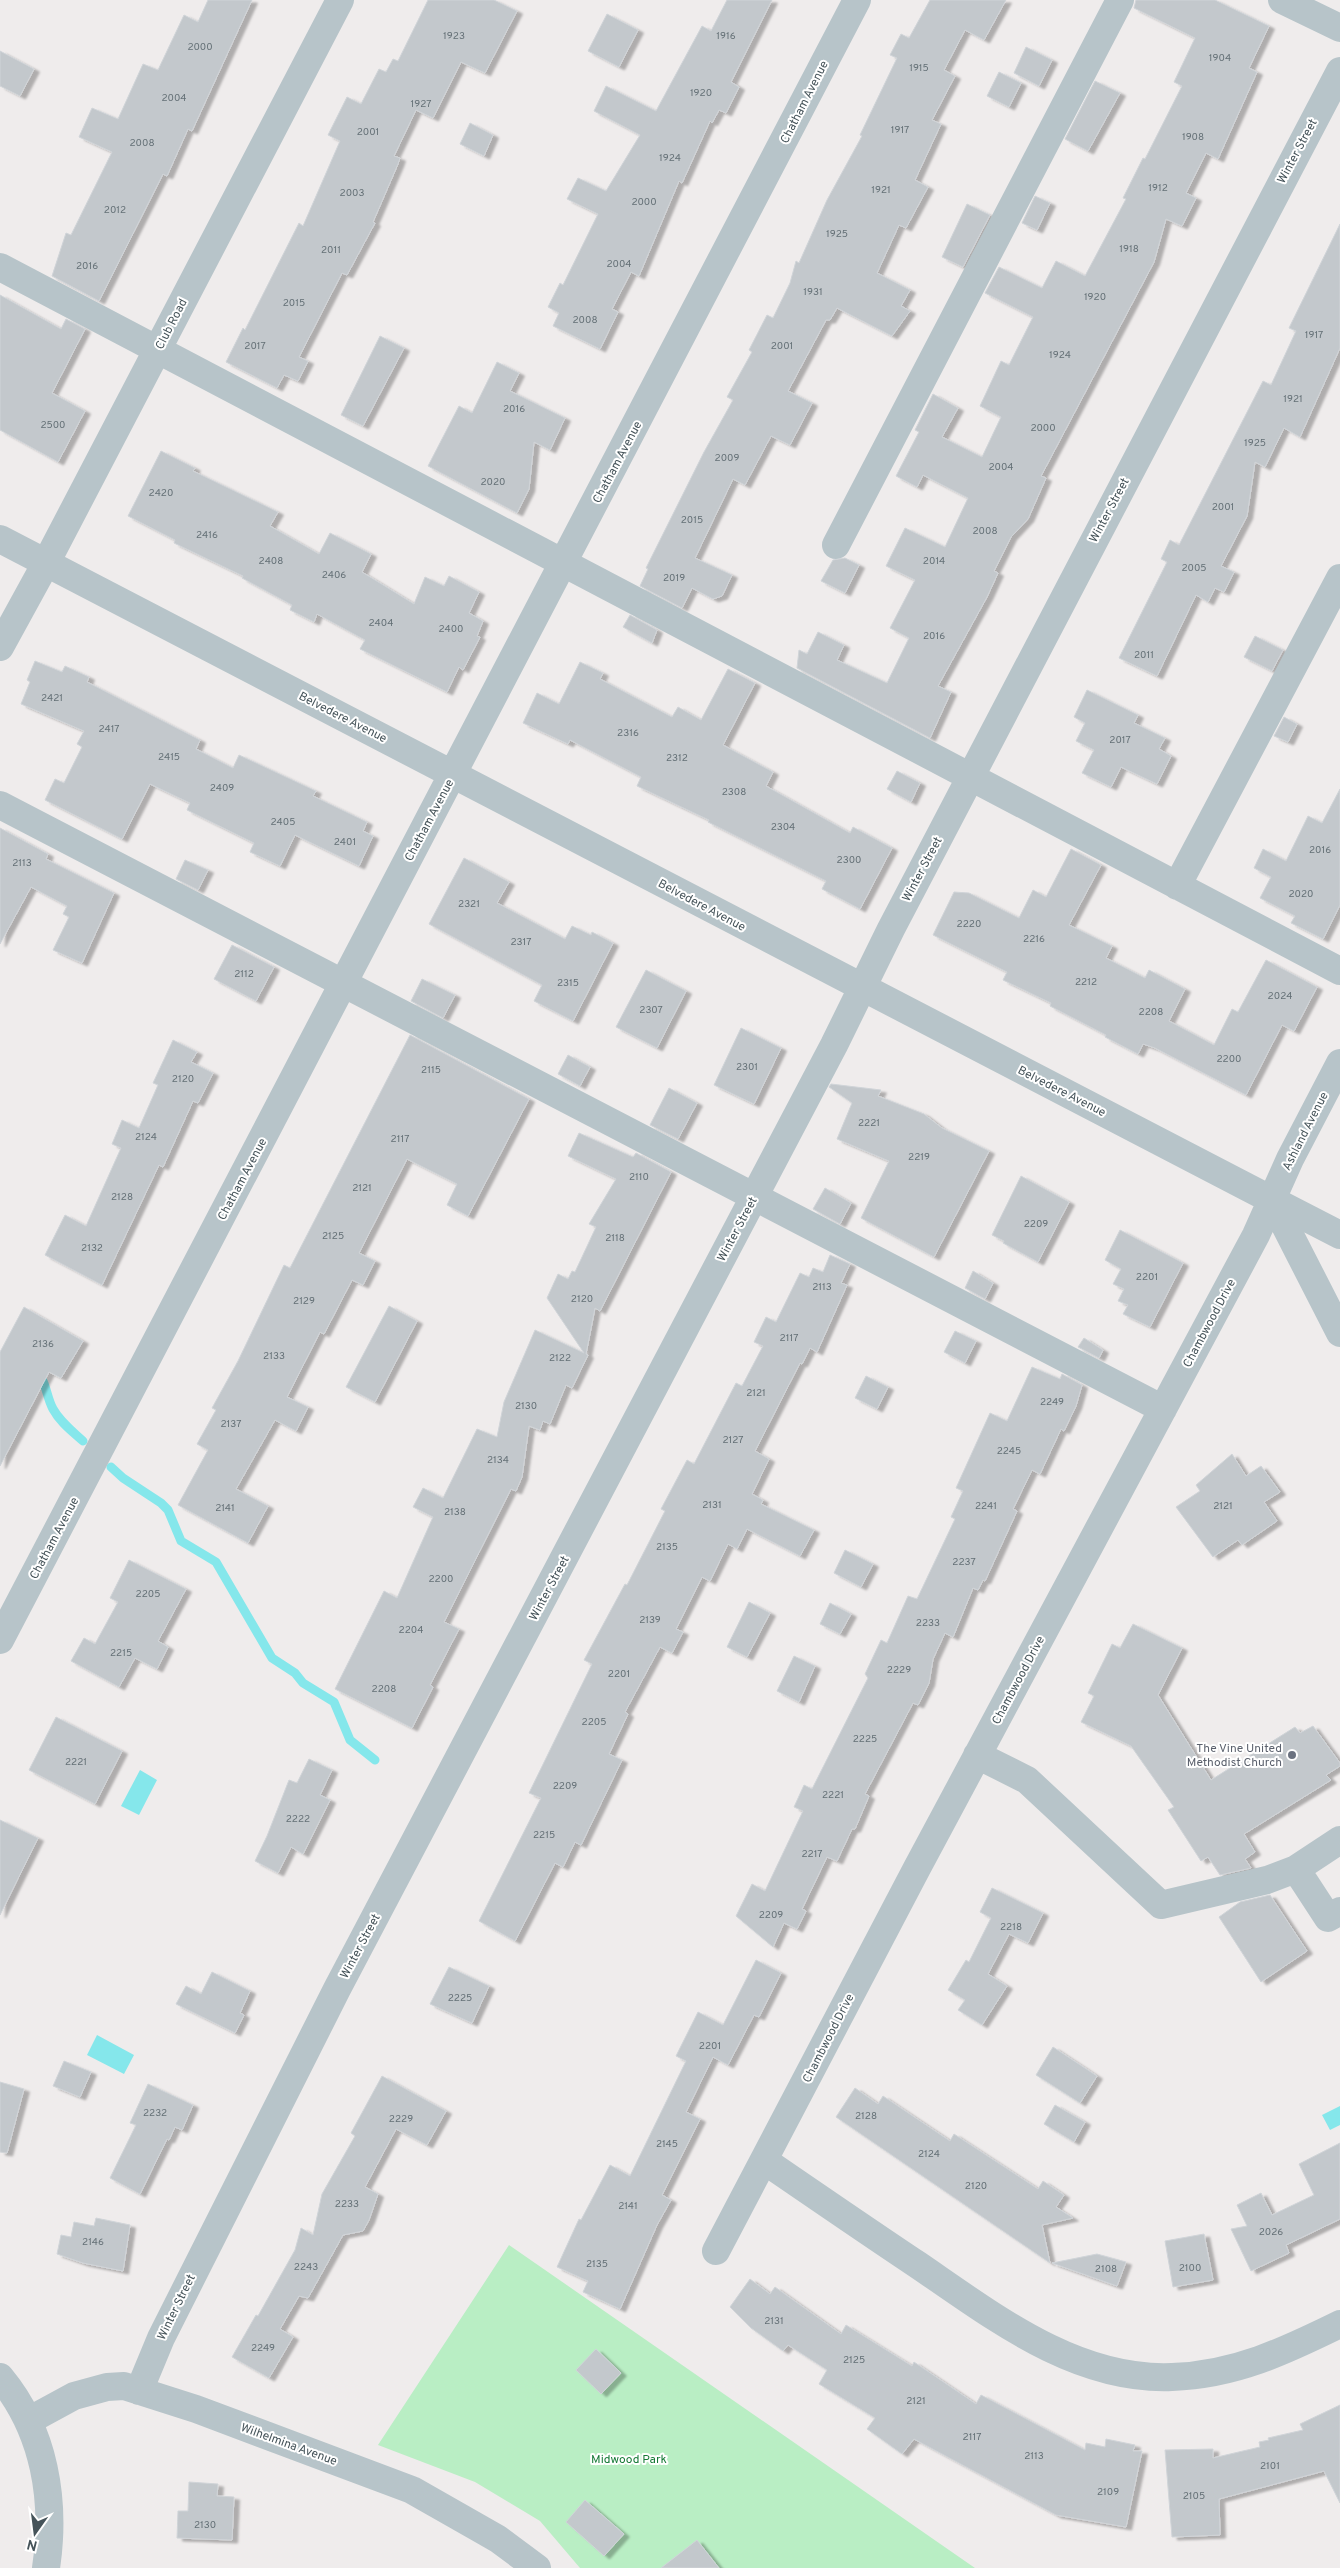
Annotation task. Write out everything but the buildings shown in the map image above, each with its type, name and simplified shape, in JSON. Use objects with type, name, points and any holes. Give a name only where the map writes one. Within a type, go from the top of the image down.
[{"type":"street","name":"Club Road","points":[[0,647],[46,563],[340,0]]},
{"type":"street","name":"Chatham Avenue","points":[[0,1640],[857,0]]},
{"type":"street","points":[[836,545],[1120,0]]},
{"type":"street","points":[[1282,0],[1340,28]]},
{"type":"street","name":"Winter Street","points":[[139,2391],[161,2338],[309,2042],[753,1198],[970,776],[1340,71]]},
{"type":"street","points":[[0,267],[1340,971]]},
{"type":"street","name":"Belvedere Avenue","points":[[0,539],[862,988],[1340,1234]]},
{"type":"street","points":[[1177,886],[1340,578]]},
{"type":"street","points":[[0,804],[753,1198],[1163,1409]]},
{"type":"street","name":"Ashland Avenue","points":[[1272,1200],[1290,1159],[1340,1063]]},
{"type":"street","points":[[1272,1200],[1340,1333]]},
{"type":"street","name":"Chambwood Drive","points":[[716,2251],[977,1755],[1256,1235],[1272,1200]]},
{"type":"street","points":[[977,1755],[1027,1780],[1161,1905],[1267,1880],[1296,1869],[1340,1840]]},
{"type":"street","points":[[1296,1869],[1328,1918],[1340,1910]]},
{"type":"street","points":[[764,2161],[997,2320],[1091,2366],[1131,2376],[1173,2377],[1240,2368],[1279,2354],[1340,2324]]},
{"type":"street","points":[[0,2377],[28,2421],[39,2448],[49,2491],[51,2535],[46,2568]]},
{"type":"street","name":"Wilhelmina Avenue","points":[[28,2421],[74,2396],[113,2386],[124,2386],[196,2408],[412,2490],[498,2539],[536,2568]]},
{"type":"green space","name":"Midwood Park","points":[[509,2245],[975,2568],[580,2568],[540,2521],[475,2482],[378,2445]]},
{"type":"water","points":[[140,1770],[157,1780],[139,1815],[121,1806]]},
{"type":"water","points":[[97,2035],[134,2055],[124,2074],[87,2055]]},
{"type":"water","points":[[1340,2106],[1340,2125],[1330,2130],[1322,2115]]},
{"type":"waterway","points":[[37,1372],[43,1381],[56,1414],[83,1441]]},
{"type":"waterway","points":[[111,1467],[123,1478],[161,1503],[168,1510],[181,1541],[216,1562],[272,1658],[295,1673],[303,1683],[334,1702],[350,1740],[375,1760]]},
{"type":"place","name":"The Vine United Methodist Church","points":[[1292,1755]]}]
